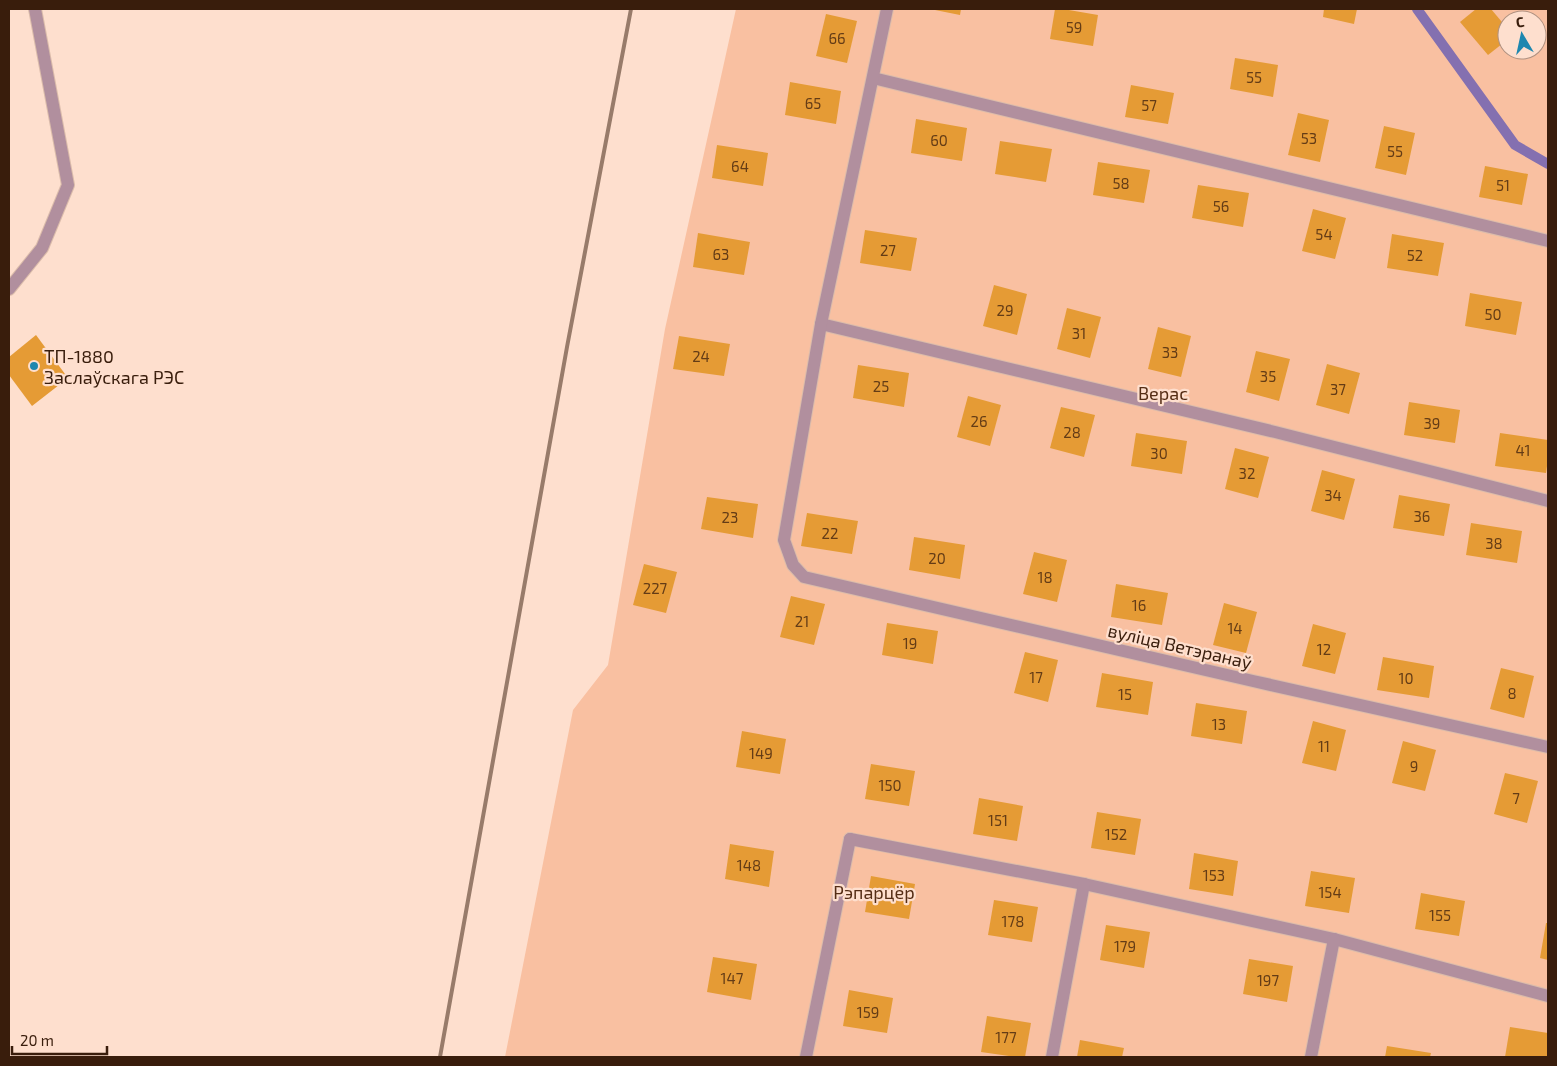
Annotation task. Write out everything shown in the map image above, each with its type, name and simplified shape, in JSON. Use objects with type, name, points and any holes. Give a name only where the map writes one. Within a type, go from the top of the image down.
[{"type":"street","points":[[9,289],[42,248],[68,185],[34,9]]},
{"type":"street","points":[[887,9],[821,324],[1275,432],[1548,501]]},
{"type":"street","points":[[873,78],[1548,241]]},
{"type":"street","name":"вуліца Ветэранаў","points":[[821,324],[784,540],[793,565],[804,577],[1548,747]]},
{"type":"street","points":[[806,1057],[850,839],[1084,884],[1334,940],[1548,996]]},
{"type":"street","points":[[1052,1057],[1084,884]]},
{"type":"street","points":[[1311,1057],[1334,940]]},
{"type":"green space","name":"Верас","points":[[736,9],[1548,9],[1548,1057],[505,1057],[573,710],[608,665],[665,329]]},
{"type":"building","points":[[930,9],[961,9],[960,15]]},
{"type":"building","points":[[1055,9],[1098,15],[1093,46],[1050,39]]},
{"type":"building","points":[[1324,9],[1357,9],[1354,24],[1323,17]]},
{"type":"building","points":[[1476,9],[1491,9],[1497,16],[1497,48],[1488,55],[1460,22]]},
{"type":"building","points":[[826,14],[857,21],[847,63],[816,56]]},
{"type":"building","points":[[1235,58],[1278,65],[1273,97],[1230,89]]},
{"type":"building","points":[[790,82],[841,91],[836,124],[785,115]]},
{"type":"building","points":[[1131,85],[1174,93],[1168,124],[1125,117]]},
{"type":"building","points":[[1298,113],[1329,120],[1320,162],[1288,155]]},
{"type":"building","points":[[916,119],[967,128],[962,161],[911,153]]},
{"type":"building","points":[[1384,126],[1415,133],[1406,175],[1375,168]]},
{"type":"building","points":[[1000,141],[1052,149],[1046,182],[995,174]]},
{"type":"building","points":[[717,145],[768,153],[763,186],[712,178]]},
{"type":"building","points":[[1098,162],[1150,170],[1144,203],[1093,195]]},
{"type":"building","points":[[1485,166],[1528,174],[1522,205],[1479,197]]},
{"type":"building","points":[[1198,185],[1249,193],[1243,227],[1192,218]]},
{"type":"building","points":[[1313,209],[1346,218],[1335,259],[1302,251]]},
{"type":"building","points":[[865,230],[917,238],[911,271],[860,263]]},
{"type":"building","points":[[698,233],[750,242],[744,275],[693,267]]},
{"type":"building","points":[[1392,234],[1444,243],[1438,276],[1387,268]]},
{"type":"building","points":[[994,285],[1027,294],[1017,335],[983,326]]},
{"type":"building","points":[[1470,293],[1522,302],[1516,335],[1465,326]]},
{"type":"building","points":[[1067,308],[1101,317],[1090,358],[1057,349]]},
{"type":"building","points":[[1158,327],[1191,336],[1181,377],[1148,369]]},
{"type":"building","name":"ТП-1880 Заслаўскага РЭС","points":[[36,335],[68,378],[32,406],[9,375],[9,357]]},
{"type":"building","points":[[679,336],[730,344],[724,376],[673,369]]},
{"type":"building","points":[[1256,351],[1290,359],[1279,401],[1246,392]]},
{"type":"building","points":[[1327,364],[1360,373],[1349,414],[1316,405]]},
{"type":"building","points":[[858,365],[909,373],[904,407],[853,398]]},
{"type":"building","points":[[968,396],[1001,405],[990,446],[957,437]]},
{"type":"building","points":[[1409,402],[1460,410],[1455,443],[1404,435]]},
{"type":"building","points":[[1061,407],[1095,415],[1084,457],[1050,448]]},
{"type":"building","points":[[1136,433],[1187,441],[1182,474],[1131,466]]},
{"type":"building","points":[[1500,433],[1548,440],[1546,473],[1495,466]]},
{"type":"building","points":[[1235,448],[1269,457],[1258,498],[1225,489]]},
{"type":"building","points":[[1322,470],[1355,479],[1344,520],[1311,511]]},
{"type":"building","points":[[1399,495],[1450,504],[1444,536],[1393,528]]},
{"type":"building","points":[[707,497],[758,504],[753,538],[701,529]]},
{"type":"building","points":[[807,513],[858,521],[852,554],[801,546]]},
{"type":"building","points":[[1471,523],[1522,531],[1517,563],[1466,555]]},
{"type":"building","points":[[914,537],[965,545],[960,579],[909,570]]},
{"type":"building","points":[[1034,552],[1067,560],[1057,602],[1023,594]]},
{"type":"building","points":[[644,564],[677,572],[666,613],[633,605]]},
{"type":"building","points":[[1116,584],[1168,593],[1162,625],[1111,617]]},
{"type":"building","points":[[791,596],[825,604],[814,645],[780,637]]},
{"type":"building","points":[[1224,603],[1257,612],[1246,653],[1213,645]]},
{"type":"building","points":[[887,623],[938,631],[933,664],[882,655]]},
{"type":"building","points":[[1313,624],[1346,633],[1335,674],[1302,666]]},
{"type":"building","points":[[1025,652],[1058,660],[1048,702],[1014,693]]},
{"type":"building","points":[[1383,657],[1434,666],[1429,698],[1377,690]]},
{"type":"building","points":[[1501,668],[1534,676],[1524,718],[1490,709]]},
{"type":"building","points":[[1102,673],[1153,682],[1148,715],[1096,707]]},
{"type":"building","points":[[1196,703],[1247,711],[1242,744],[1191,736]]},
{"type":"building","points":[[1313,721],[1346,730],[1336,771],[1302,763]]},
{"type":"building","points":[[742,731],[786,739],[780,774],[736,767]]},
{"type":"building","points":[[1403,741],[1436,750],[1425,791],[1392,783]]},
{"type":"building","points":[[871,764],[915,771],[909,806],[865,799]]},
{"type":"building","points":[[1505,773],[1538,781],[1527,823],[1494,814]]},
{"type":"building","points":[[979,798],[1023,806],[1017,841],[973,834]]},
{"type":"building","points":[[1097,812],[1141,819],[1135,855],[1091,848]]},
{"type":"building","points":[[730,844],[774,851],[769,887],[725,879]]},
{"type":"building","points":[[1194,853],[1238,861],[1233,896],[1189,889]]},
{"type":"building","points":[[1311,871],[1355,878],[1349,913],[1305,906]]},
{"type":"building","points":[[871,876],[915,884],[909,919],[865,912]]},
{"type":"building","points":[[1421,893],[1465,901],[1459,936],[1415,929]]},
{"type":"building","points":[[994,900],[1038,907],[1032,942],[988,935]]},
{"type":"building","points":[[1546,923],[1548,923],[1548,960],[1540,958]]},
{"type":"building","points":[[1106,925],[1150,932],[1144,968],[1100,960]]},
{"type":"building","points":[[713,957],[757,964],[751,1000],[707,992]]},
{"type":"building","points":[[1249,959],[1293,966],[1287,1002],[1243,994]]},
{"type":"building","points":[[849,990],[893,998],[887,1033],[843,1026]]},
{"type":"building","points":[[987,1016],[1031,1023],[1025,1057],[981,1052]]},
{"type":"building","points":[[1510,1027],[1548,1033],[1548,1057],[1505,1057]]},
{"type":"building","points":[[1080,1040],[1124,1048],[1122,1057],[1077,1057]]},
{"type":"building","points":[[1387,1046],[1431,1053],[1430,1057],[1385,1057]]},
{"type":"waterway","points":[[1417,9],[1515,145],[1548,164]]},
{"type":"railway","points":[[440,1057],[567,347],[631,9]]},
{"type":"place","name":"ТП-1880 Заслаўскага РЭС","points":[[34,366]]},
{"type":"park label","name":"Рэпарцёр","points":[[874,892]]}]
